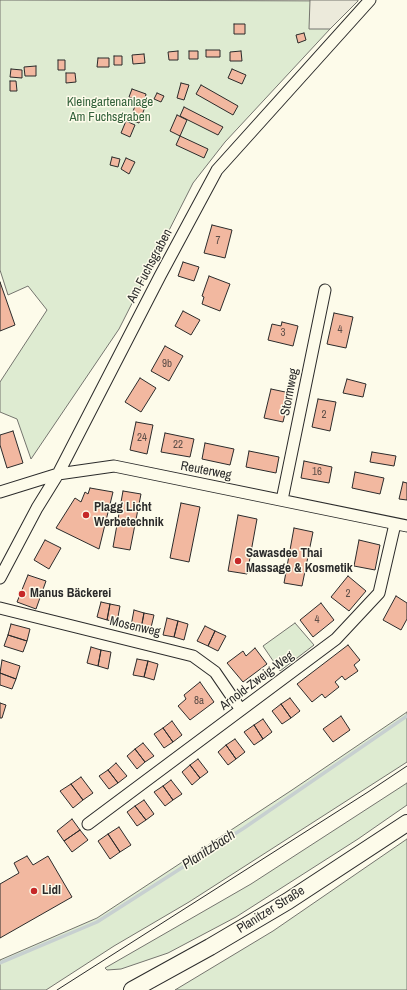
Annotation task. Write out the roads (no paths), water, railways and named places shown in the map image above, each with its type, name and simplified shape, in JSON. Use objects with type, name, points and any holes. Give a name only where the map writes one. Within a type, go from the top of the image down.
[{"type":"main road","name":"Planitzer Straße","points":[[132,990],[210,947],[288,901],[407,823]]},
{"type":"street","name":"Am Fuchsgraben","points":[[0,578],[37,508],[58,474],[160,276],[217,170],[370,0]]},
{"type":"street","name":"Stormweg","points":[[282,500],[325,290]]},
{"type":"street","name":"Reuterweg","points":[[0,492],[58,474],[114,466],[171,479],[407,526]]},
{"type":"street","name":"Arnold-Zweig-Weg","points":[[88,824],[336,639],[379,593],[395,524]]},
{"type":"street","name":"Mosenweg","points":[[0,608],[194,656],[215,672],[240,710]]},
{"type":"waterway","name":"Planitzbach","points":[[0,963],[97,922],[244,828],[407,716]]},
{"type":"tram line","points":[[57,990],[407,766]]},
{"type":"place","name":"Plagg Licht Werbetechnik","points":[[86,515]]},
{"type":"place","name":"Sawasdee Thai Massage & Kosmetik","points":[[238,561]]},
{"type":"place","name":"Manus Bäckerei","points":[[22,594]]},
{"type":"place","name":"Lidl","points":[[34,891]]},
{"type":"park label","name":"Kleingartenanlage Am Fuchsgraben","points":[[110,110]]}]
